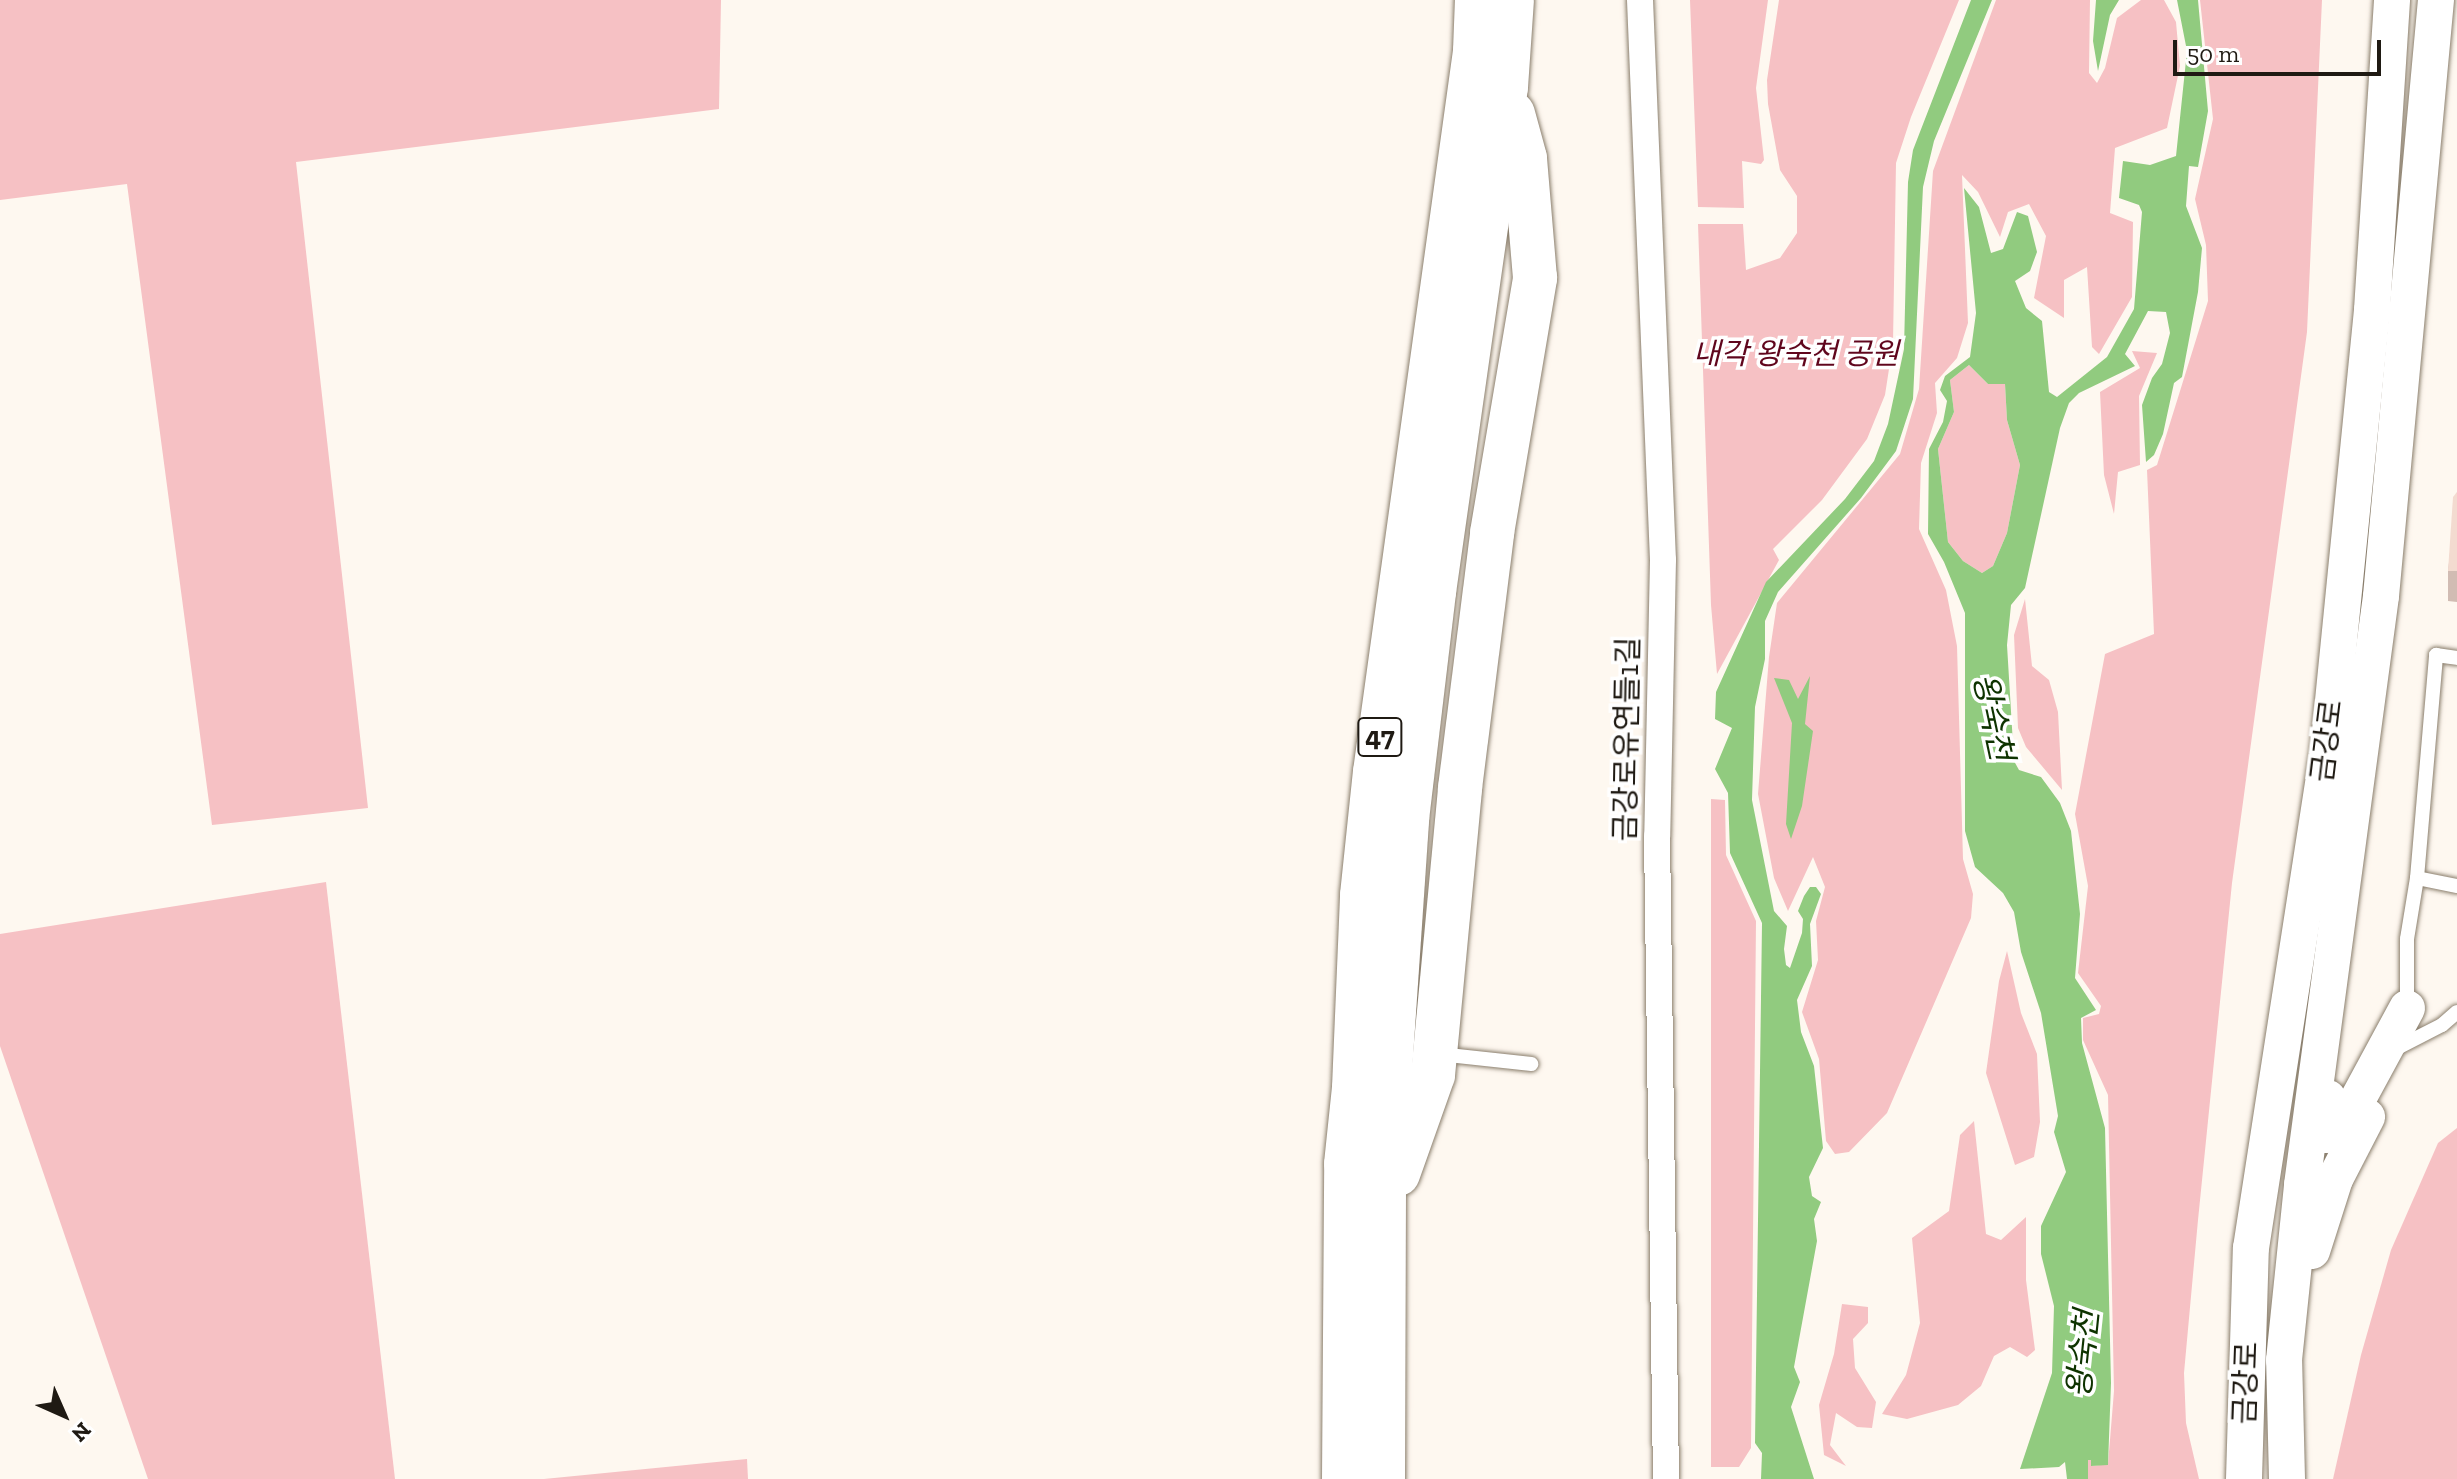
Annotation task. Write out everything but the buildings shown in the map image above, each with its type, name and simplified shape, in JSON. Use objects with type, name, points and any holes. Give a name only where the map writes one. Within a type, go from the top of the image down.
[{"type":"highway","name":"47","points":[[1344,1479],[1346,1164],[1354,1088],[1362,895],[1375,772],[1475,51],[1477,0]]},
{"type":"highway","name":"47","points":[[1383,1479],[1383,1222],[1391,1016],[1407,819],[1434,592],[1474,335],[1506,87],[1512,0]]},
{"type":"highway","points":[[1383,1222],[1433,1075],[1460,788],[1492,533],[1535,278],[1525,158],[1506,87]]},
{"type":"main road","name":"금강로","points":[[2244,1479],[2251,1248],[2328,751],[2372,310],[2392,0]]},
{"type":"main road","name":"금강로","points":[[2289,1479],[2284,1360],[2301,1201],[2381,596],[2436,0]]},
{"type":"main road","points":[[2381,596],[2365,858],[2335,1070],[2325,1107],[2325,1135],[2339,1134],[2353,1115],[2382,1049],[2407,1008]]},
{"type":"main road","points":[[2289,1479],[2301,1340],[2317,1230],[2335,1179],[2399,1047]]},
{"type":"street","name":"금강로유연들1길","points":[[1640,0],[1663,560],[1657,836],[1666,1479]]},
{"type":"lane","points":[[2407,1008],[2407,939],[2417,878],[2436,655],[2457,658]]},
{"type":"lane","points":[[2417,878],[2457,886]]},
{"type":"lane","points":[[2399,1047],[2442,1025],[2457,1012]]},
{"type":"lane","points":[[1435,1053],[1531,1064]]},
{"type":"green space","points":[[0,0],[721,0],[719,109],[296,162],[368,808],[212,825],[127,184],[0,200]]},
{"type":"green space","points":[[1690,0],[1768,0],[1756,88],[1764,160],[1761,164],[1742,161],[1744,208],[1698,207]]},
{"type":"green space","name":"내각 왕숙천 공원","points":[[1779,0],[1959,0],[1911,117],[1896,163],[1893,343],[1885,395],[1867,439],[1822,500],[1773,549],[1779,560],[1717,674],[1711,605],[1698,224],[1743,224],[1746,270],[1780,258],[1797,233],[1797,196],[1780,170],[1768,104],[1767,80]]},
{"type":"green space","points":[[1996,0],[2090,0],[2089,73],[2097,83],[2105,68],[2117,18],[2141,0],[2164,0],[2176,22],[2180,66],[2167,128],[2115,148],[2110,213],[2133,222],[2132,297],[2099,354],[2092,347],[2087,267],[2064,280],[2064,318],[2034,298],[2046,236],[2029,204],[2008,212],[2000,237],[1978,192],[1962,175],[1968,323],[1957,358],[1935,383],[1937,413],[1921,463],[1919,529],[1946,590],[1957,646],[1963,859],[1973,894],[1971,918],[1887,1113],[1849,1152],[1835,1154],[1826,1141],[1819,1059],[1802,1012],[1818,960],[1816,921],[1825,887],[1813,857],[1788,911],[1774,878],[1758,794],[1769,657],[1777,603],[1900,454],[1919,389],[1933,171]]},
{"type":"green space","points":[[2200,0],[2322,0],[2307,332],[2232,883],[2198,1220],[2184,1373],[2186,1423],[2199,1479],[2088,1479],[2087,1460],[2091,1460],[2092,1466],[2108,1464],[2114,1391],[2108,1095],[2083,1040],[2083,1018],[2099,1014],[2101,1006],[2078,973],[2088,886],[2075,814],[2105,654],[2154,634],[2147,470],[2157,465],[2208,301],[2206,245],[2195,199],[2213,119]]},
{"type":"green space","points":[[2132,351],[2157,353],[2139,396],[2140,465],[2118,472],[2114,514],[2104,475],[2100,392],[2140,368]]},
{"type":"green space","points":[[1969,365],[1988,384],[2005,384],[2007,420],[2020,465],[2007,533],[1993,566],[1982,573],[1963,561],[1948,542],[1938,449],[1954,412],[1950,380]]},
{"type":"green space","points":[[2025,599],[2032,666],[2049,680],[2058,712],[2062,790],[2026,747],[2018,728],[2014,635]]},
{"type":"green space","points":[[1711,799],[1725,800],[1726,855],[1756,921],[1751,1448],[1739,1467],[1711,1467]]},
{"type":"green space","points":[[326,882],[395,1479],[148,1479],[0,1046],[0,934]]},
{"type":"green space","points":[[2007,951],[2021,1013],[2037,1054],[2040,1122],[2034,1157],[2015,1165],[1986,1073],[1999,981]]},
{"type":"green space","points":[[1974,1121],[1986,1234],[2001,1240],[2026,1217],[2026,1280],[2035,1350],[2027,1357],[2010,1347],[1994,1356],[1981,1386],[1958,1405],[1907,1419],[1882,1414],[1906,1375],[1920,1323],[1912,1238],[1949,1211],[1960,1135]]},
{"type":"green space","points":[[2457,1128],[2457,1479],[2333,1479],[2361,1355],[2391,1250],[2438,1143]]},
{"type":"green space","points":[[1842,1304],[1868,1307],[1868,1323],[1853,1339],[1855,1368],[1876,1402],[1872,1428],[1857,1427],[1836,1413],[1830,1445],[1846,1466],[1824,1455],[1819,1405],[1834,1354]]},
{"type":"green space","points":[[747,1459],[748,1479],[544,1479]]},
{"type":"water","points":[[1971,0],[1992,0],[1934,141],[1923,187],[1913,399],[1896,451],[1861,498],[1778,592],[1765,621],[1765,659],[1755,707],[1752,800],[1774,911],[1787,926],[1784,949],[1786,965],[1790,968],[1802,933],[1803,919],[1798,911],[1804,896],[1810,887],[1816,887],[1821,894],[1810,924],[1812,966],[1797,1000],[1801,1032],[1814,1066],[1823,1148],[1809,1177],[1812,1196],[1821,1202],[1814,1219],[1817,1241],[1794,1367],[1800,1382],[1791,1407],[1814,1479],[1761,1479],[1762,1453],[1755,1443],[1762,923],[1730,853],[1728,793],[1715,769],[1732,728],[1715,719],[1716,692],[1766,582],[1845,499],[1874,461],[1888,424],[1904,349],[1908,182],[1913,150]]},
{"type":"water","points":[[2096,0],[2119,0],[2110,15],[2098,71],[2093,41]]},
{"type":"water","name":"왕숙천","points":[[2177,0],[2198,0],[2208,111],[2198,167],[2189,166],[2186,206],[2202,248],[2198,292],[2182,377],[2174,383],[2163,434],[2154,455],[2146,462],[2142,405],[2152,378],[2162,364],[2170,333],[2166,312],[2148,311],[2125,354],[2135,366],[2079,393],[2069,403],[2060,428],[2025,588],[2011,605],[2007,645],[2014,761],[2019,770],[2041,777],[2060,803],[2071,831],[2080,914],[2075,978],[2096,1010],[2081,1018],[2082,1043],[2105,1128],[2111,1383],[2108,1465],[2091,1466],[2091,1460],[2088,1460],[2088,1479],[2067,1479],[2065,1462],[2059,1467],[1840,1479],[2020,1469],[2052,1373],[2054,1306],[2041,1254],[2041,1226],[2066,1172],[2054,1132],[2058,1116],[2041,1013],[2021,952],[2014,912],[2003,893],[1975,867],[1965,831],[1965,613],[1944,562],[1928,534],[1929,449],[1943,422],[1947,401],[1940,390],[1945,376],[1970,357],[1976,313],[1964,188],[1979,207],[1991,253],[2003,249],[2017,212],[2028,216],[2037,252],[2030,271],[2015,281],[2026,308],[2042,321],[2049,392],[2057,397],[2107,357],[2134,309],[2142,212],[2139,205],[2119,198],[2123,161],[2150,165],[2176,156],[2187,51]],"holes":[[[1969,365],[1988,384],[2005,384],[2007,420],[2020,465],[2007,533],[1993,566],[1982,573],[1963,561],[1948,542],[1938,449],[1954,412],[1950,380]]]},
{"type":"water","points":[[1810,676],[1805,724],[1813,731],[1802,806],[1791,839],[1786,824],[1792,723],[1774,678],[1789,680],[1798,699]]}]
